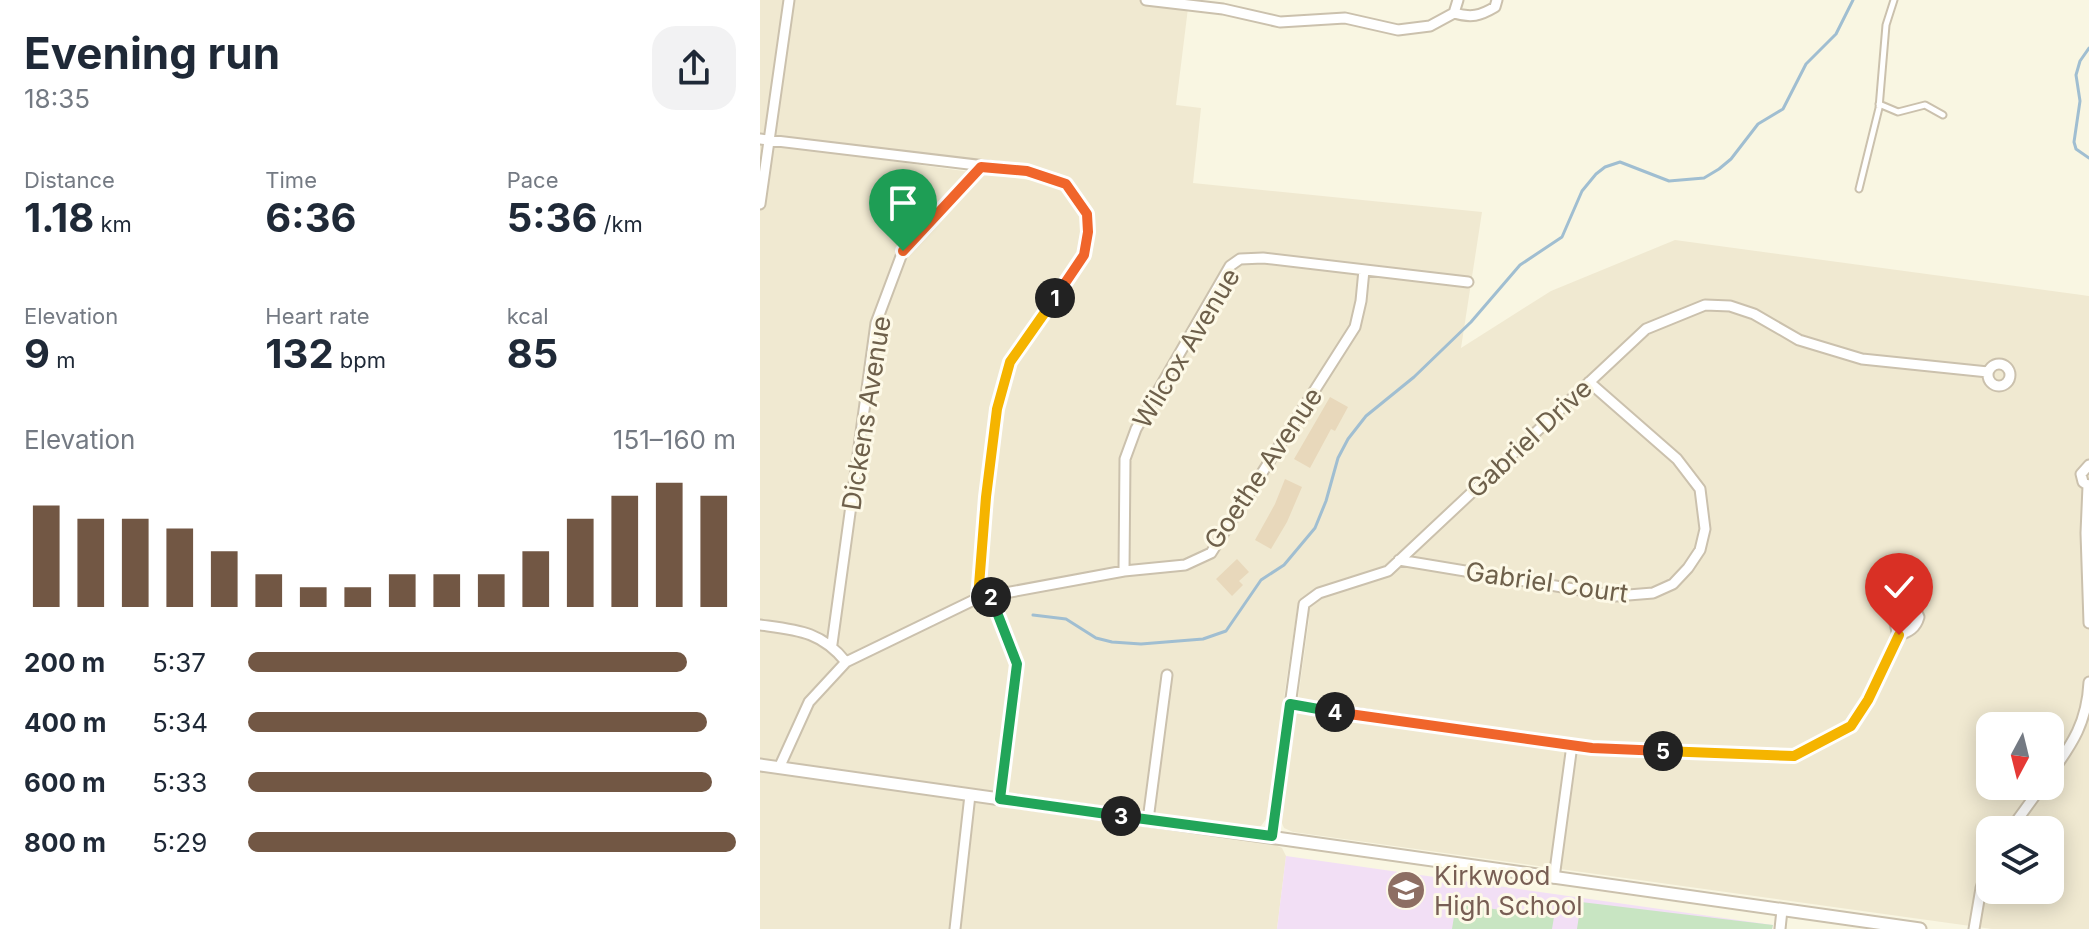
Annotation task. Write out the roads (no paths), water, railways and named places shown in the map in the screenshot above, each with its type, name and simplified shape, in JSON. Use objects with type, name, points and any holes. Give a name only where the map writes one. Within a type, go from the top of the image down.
[{"type":"street","points":[[760,204],[764,139],[789,0]]},
{"type":"street","points":[[1146,0],[1192,3],[1280,22],[1345,18],[1410,30],[1430,26],[1454,13],[1468,17],[1482,15],[1495,7],[1497,0]]},
{"type":"street","points":[[1454,13],[1458,0]]},
{"type":"street","points":[[764,139],[1027,171],[1066,184],[1087,214],[1084,255],[1010,362],[995,423],[978,598]]},
{"type":"street","name":"Dickens Avenue","points":[[832,644],[876,323],[903,251],[981,167]]},
{"type":"street","name":"Wilcox Avenue","points":[[1124,571],[1125,459],[1136,429],[1230,266],[1240,259],[1263,258],[1468,282]]},
{"type":"street","name":"Goethe Avenue","points":[[779,768],[809,702],[846,662],[978,598],[1124,571],[1185,565],[1211,553],[1355,327],[1364,270]]},
{"type":"street","name":"Gabriel Drive","points":[[1272,836],[1304,604],[1319,593],[1388,571],[1646,329],[1705,305],[1730,306],[1754,314],[1799,340],[1862,359],[1988,372]]},
{"type":"street","name":"Gabriel Court","points":[[1399,560],[1616,596],[1653,593],[1673,584],[1700,550],[1705,529],[1700,489],[1677,459],[1589,382]]},
{"type":"street","points":[[2089,465],[2081,474],[2083,482],[2089,486],[2086,533],[2089,623]]},
{"type":"street","points":[[992,596],[1017,664],[1000,799]]},
{"type":"street","points":[[760,625],[803,631],[832,644],[846,662]]},
{"type":"street","points":[[1290,704],[1572,745],[1794,756],[1851,726],[1868,700],[1898,636]]},
{"type":"street","points":[[1148,820],[1167,675]]},
{"type":"street","points":[[2064,753],[2083,724],[2089,682]]},
{"type":"street","points":[[1554,878],[1572,745]]},
{"type":"street","points":[[760,765],[1920,929]]},
{"type":"street","points":[[955,929],[970,795]]},
{"type":"street","points":[[1974,929],[1978,904]]},
{"type":"street","points":[[1780,929],[1782,910]]},
{"type":"lane","points":[[1859,189],[1879,104],[1886,25],[1894,0]]},
{"type":"lane","points":[[1879,104],[1898,112],[1925,105],[1943,115]]},
{"type":"waterway","points":[[1033,615],[1066,619],[1096,638],[1112,642],[1141,644],[1203,639],[1226,631],[1261,580],[1284,565],[1315,528],[1338,458],[1366,416],[1414,377],[1471,322],[1520,265],[1562,237],[1582,191],[1596,174],[1620,162],[1669,181],[1704,178],[1719,169],[1731,159],[1758,124],[1783,109],[1806,64],[1836,34],[1853,0]]},
{"type":"waterway","points":[[2089,48],[2080,61],[2076,75],[2080,101],[2074,142],[2076,149],[2089,158]]},
{"type":"place","name":"Kirkwood High School","points":[[1406,890]]}]
